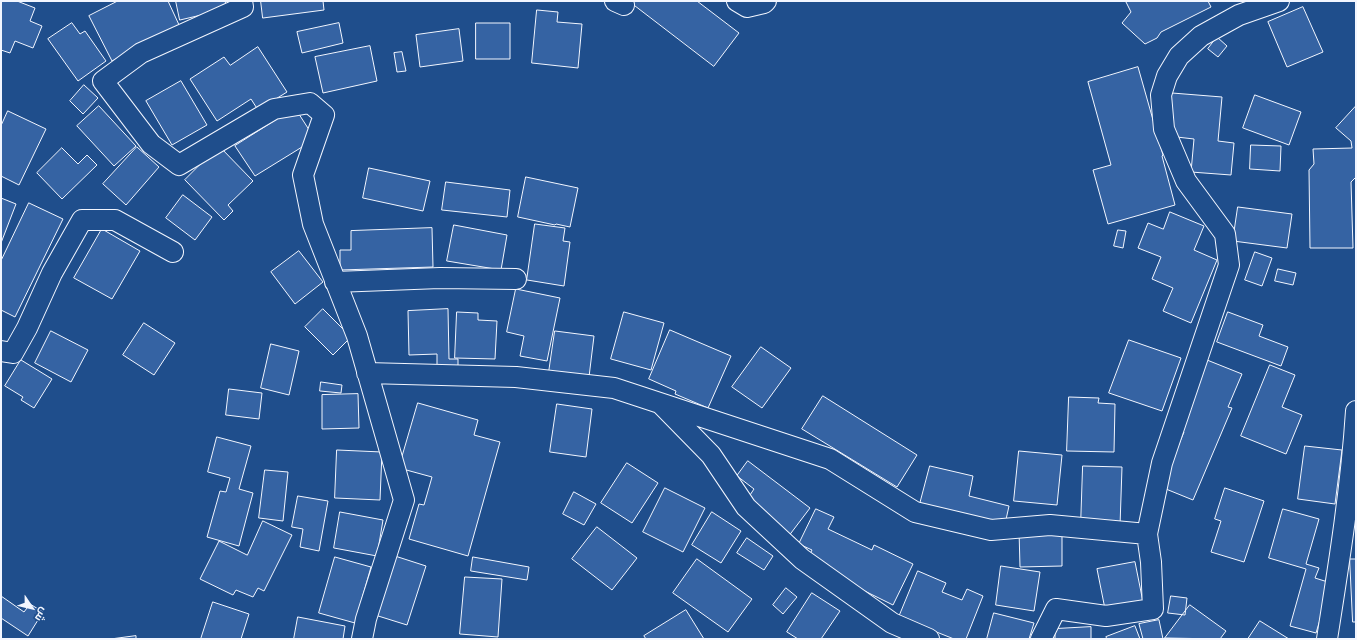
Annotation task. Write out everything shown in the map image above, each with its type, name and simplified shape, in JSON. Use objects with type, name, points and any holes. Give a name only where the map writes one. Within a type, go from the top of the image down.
[{"type":"street","points":[[242,1],[243,7],[141,53],[103,81],[151,144],[179,165],[274,109],[310,103],[324,115],[303,175],[312,224],[357,336],[404,500],[366,618],[362,639]]},
{"type":"street","points":[[737,1],[747,6],[764,3],[766,1]]},
{"type":"street","points":[[1041,639],[1056,609],[1106,616],[1153,609],[1152,562],[1146,534],[1162,463],[1229,265],[1225,234],[1186,181],[1164,129],[1161,95],[1167,76],[1179,56],[1201,36],[1239,15],[1279,1]]},
{"type":"street","points":[[1,351],[13,353],[27,328],[52,273],[82,220],[114,220],[173,252]]},
{"type":"street","points":[[335,282],[440,278],[516,279]]},
{"type":"street","points":[[367,373],[516,377],[614,388],[830,459],[915,512],[991,530],[1050,525],[1146,534]]},
{"type":"street","points":[[661,403],[710,455],[746,507],[802,559],[892,623],[930,639]]},
{"type":"street","points":[[1327,639],[1349,541],[1356,411]]},
{"type":"building","points":[[1,1],[17,1],[35,8],[30,21],[42,26],[33,48],[15,41],[10,53],[1,50]]},
{"type":"building","points":[[118,1],[168,1],[180,27],[112,61],[89,16]]},
{"type":"building","points":[[176,1],[225,1],[227,9],[180,20]]},
{"type":"building","points":[[261,1],[323,1],[324,10],[263,18]]},
{"type":"building","points":[[629,1],[697,1],[739,33],[714,66]]},
{"type":"building","points":[[1208,1],[1211,7],[1161,32],[1157,38],[1145,44],[1122,23],[1131,12],[1126,2]]},
{"type":"building","points":[[1303,7],[1323,52],[1287,67],[1268,22]]},
{"type":"building","points":[[537,10],[558,12],[557,22],[582,24],[578,68],[532,63]]},
{"type":"building","points":[[72,23],[80,34],[85,31],[106,61],[78,81],[48,39]]},
{"type":"building","points":[[339,23],[343,43],[302,53],[297,32]]},
{"type":"building","points":[[476,23],[510,23],[510,59],[476,59]]},
{"type":"building","points":[[459,29],[463,61],[420,67],[416,35]]},
{"type":"building","points":[[1217,37],[1227,46],[1218,57],[1208,49]]},
{"type":"building","points":[[370,46],[377,81],[323,93],[315,57]]},
{"type":"building","points":[[258,47],[287,92],[258,110],[251,99],[217,121],[190,79],[224,57],[230,65]]},
{"type":"building","points":[[402,52],[406,71],[397,72],[394,53]]},
{"type":"building","points":[[1138,67],[1163,155],[1162,156],[1175,205],[1108,224],[1093,170],[1111,165],[1088,82]]},
{"type":"building","points":[[181,81],[207,125],[172,145],[146,101]]},
{"type":"building","points":[[84,85],[98,98],[83,114],[70,101]]},
{"type":"building","points":[[1172,93],[1222,97],[1218,141],[1234,143],[1231,175],[1191,172],[1194,139],[1168,136]]},
{"type":"building","points":[[1255,95],[1301,112],[1289,145],[1243,128]]},
{"type":"building","points":[[99,106],[136,146],[114,166],[77,126]]},
{"type":"building","points":[[1356,106],[1356,177],[1351,182],[1353,248],[1310,248],[1309,170],[1314,164],[1313,149],[1352,148],[1351,141],[1336,128]]},
{"type":"building","points":[[295,108],[315,139],[255,176],[235,146]]},
{"type":"building","points":[[8,111],[46,129],[19,185],[1,176],[1,126]]},
{"type":"building","points":[[1251,145],[1281,146],[1280,171],[1250,169]]},
{"type":"building","points":[[219,146],[253,181],[228,205],[233,211],[224,220],[185,180]]},
{"type":"building","points":[[137,147],[159,167],[126,205],[103,184]]},
{"type":"building","points":[[62,148],[78,164],[87,155],[97,165],[62,199],[37,173]]},
{"type":"building","points":[[369,168],[430,181],[423,211],[363,198]]},
{"type":"building","points":[[526,177],[578,188],[570,227],[518,217]]},
{"type":"building","points":[[446,182],[510,190],[507,217],[442,210]]},
{"type":"building","points":[[183,195],[212,217],[195,240],[166,218]]},
{"type":"building","points":[[1,198],[16,204],[1,243]]},
{"type":"building","points":[[29,203],[63,219],[15,317],[1,310],[1,261]]},
{"type":"building","points":[[1238,207],[1292,214],[1287,248],[1233,241]]},
{"type":"building","points":[[1170,212],[1204,226],[1194,250],[1217,260],[1191,323],[1163,311],[1173,288],[1152,279],[1161,257],[1138,248],[1148,223],[1163,229]]},
{"type":"building","points":[[535,224],[565,228],[563,241],[570,242],[564,286],[527,280]]},
{"type":"building","points":[[454,225],[507,235],[501,270],[447,261]]},
{"type":"building","points":[[432,228],[433,267],[340,270],[340,250],[351,250],[351,231]]},
{"type":"building","points":[[102,229],[140,251],[112,299],[74,278]]},
{"type":"building","points":[[1118,230],[1126,231],[1123,248],[1114,246]]},
{"type":"building","points":[[299,251],[323,282],[295,304],[271,272]]},
{"type":"building","points":[[1255,252],[1272,258],[1262,286],[1245,280]]},
{"type":"building","points":[[1278,269],[1296,273],[1293,285],[1275,281]]},
{"type":"building","points":[[516,289],[560,298],[547,361],[520,356],[524,336],[507,332]]},
{"type":"building","points":[[323,309],[351,337],[333,355],[305,327]]},
{"type":"building","points":[[448,309],[449,359],[458,359],[458,370],[437,371],[437,354],[409,355],[408,311]]},
{"type":"building","points":[[457,312],[478,313],[478,320],[497,321],[495,359],[455,358]]},
{"type":"building","points":[[624,312],[664,323],[651,370],[611,359]]},
{"type":"building","points":[[1228,312],[1263,325],[1259,336],[1288,347],[1281,366],[1217,342]]},
{"type":"building","points":[[144,323],[175,343],[154,375],[123,355]]},
{"type":"building","points":[[670,330],[731,356],[708,408],[675,394],[676,391],[649,379]]},
{"type":"building","points":[[51,331],[88,350],[71,382],[35,363]]},
{"type":"building","points":[[555,331],[594,336],[589,377],[549,372]]},
{"type":"building","points":[[1129,340],[1181,358],[1162,411],[1109,393]]},
{"type":"building","points":[[271,344],[299,351],[289,395],[261,388]]},
{"type":"building","points":[[761,347],[791,368],[762,408],[732,387]]},
{"type":"building","points":[[21,360],[52,379],[34,408],[21,400],[23,397],[5,386]]},
{"type":"building","points":[[1207,360],[1242,374],[1228,407],[1232,408],[1193,500],[1161,487],[1184,432],[1181,430]]},
{"type":"building","points":[[1270,365],[1295,375],[1282,407],[1302,415],[1286,454],[1241,436]]},
{"type":"building","points":[[321,382],[342,385],[341,393],[320,391]]},
{"type":"building","points":[[229,389],[262,393],[259,419],[226,415]]},
{"type":"building","points":[[358,394],[359,428],[322,429],[322,395]]},
{"type":"building","points":[[823,396],[917,455],[897,487],[802,429]]},
{"type":"building","points":[[1069,397],[1099,398],[1098,403],[1115,404],[1114,452],[1067,451]]},
{"type":"building","points":[[418,403],[478,420],[474,435],[500,442],[468,556],[409,539],[419,504],[424,505],[432,477],[399,468]]},
{"type":"building","points":[[557,404],[592,409],[586,457],[550,452]]},
{"type":"building","points":[[217,437],[251,446],[239,489],[253,493],[239,546],[207,537],[220,491],[226,492],[230,478],[208,472]]},
{"type":"building","points":[[1305,446],[1342,450],[1335,504],[1298,499]]},
{"type":"building","points":[[337,450],[382,452],[380,500],[335,498]]},
{"type":"building","points":[[1019,451],[1062,455],[1057,505],[1014,501]]},
{"type":"building","points":[[748,461],[810,508],[788,537],[744,504],[754,489],[737,476]]},
{"type":"building","points":[[627,463],[658,483],[632,523],[601,503]]},
{"type":"building","points":[[930,466],[973,476],[969,496],[1009,506],[1005,524],[920,504]]},
{"type":"building","points":[[1083,466],[1122,467],[1120,526],[1081,525]]},
{"type":"building","points":[[265,470],[288,472],[283,521],[259,518]]},
{"type":"building","points":[[665,488],[705,508],[683,552],[643,532]]},
{"type":"building","points":[[1225,488],[1264,501],[1244,562],[1211,552],[1221,521],[1215,519]]},
{"type":"building","points":[[574,492],[596,504],[584,525],[563,514]]},
{"type":"building","points":[[298,496],[328,501],[319,551],[300,547],[303,529],[292,527]]},
{"type":"building","points":[[816,509],[834,517],[828,529],[872,550],[874,545],[913,564],[893,605],[806,562],[812,550],[799,544]]},
{"type":"building","points":[[1283,509],[1319,519],[1306,564],[1319,568],[1315,578],[1331,583],[1316,633],[1290,626],[1306,569],[1269,558]]},
{"type":"building","points":[[340,512],[383,520],[377,556],[334,548]]},
{"type":"building","points":[[712,512],[741,531],[721,563],[692,545]]},
{"type":"building","points":[[263,521],[292,535],[264,591],[258,588],[253,597],[236,590],[233,595],[200,579],[219,541],[247,555]]},
{"type":"building","points":[[597,527],[637,558],[612,590],[572,559]]},
{"type":"building","points":[[1062,529],[1062,566],[1020,567],[1019,530]]},
{"type":"building","points":[[747,538],[773,556],[764,570],[737,553]]},
{"type":"building","points":[[395,556],[426,566],[407,625],[375,615]]},
{"type":"building","points":[[335,557],[371,567],[355,623],[319,613]]},
{"type":"building","points":[[473,557],[529,567],[527,580],[471,571]]},
{"type":"building","points":[[697,559],[752,599],[728,632],[673,593]]},
{"type":"building","points":[[1350,559],[1356,559],[1356,622],[1353,622]]},
{"type":"building","points":[[1135,562],[1143,602],[1105,609],[1097,569]]},
{"type":"building","points":[[1001,566],[1040,572],[1034,611],[996,605]]},
{"type":"building","points":[[918,571],[946,583],[942,592],[962,600],[967,589],[983,596],[966,639],[954,639],[899,617]]},
{"type":"building","points":[[465,577],[502,579],[498,637],[460,634]]},
{"type":"building","points":[[786,588],[797,597],[783,614],[773,605]]},
{"type":"building","points":[[812,593],[840,611],[821,639],[798,639],[787,632]]},
{"type":"building","points":[[1,596],[24,612],[30,604],[43,612],[28,636],[1,618]]},
{"type":"building","points":[[1171,596],[1187,598],[1185,615],[1168,613]]},
{"type":"building","points":[[213,602],[249,614],[241,639],[201,639]]},
{"type":"building","points":[[1190,605],[1226,631],[1220,639],[1165,638]]},
{"type":"building","points":[[686,610],[704,639],[646,639],[644,636]]},
{"type":"building","points":[[994,613],[1034,623],[1029,639],[987,639]]},
{"type":"building","points":[[298,617],[345,626],[343,639],[294,639]]},
{"type":"building","points":[[1159,620],[1163,639],[1143,639],[1139,624]]},
{"type":"building","points":[[1260,621],[1289,639],[1248,639]]},
{"type":"building","points":[[1135,626],[1140,639],[1107,639],[1106,637]]},
{"type":"building","points":[[1091,627],[1091,639],[1055,639],[1055,629]]},
{"type":"building","points":[[136,636],[136,639],[111,639]]}]
